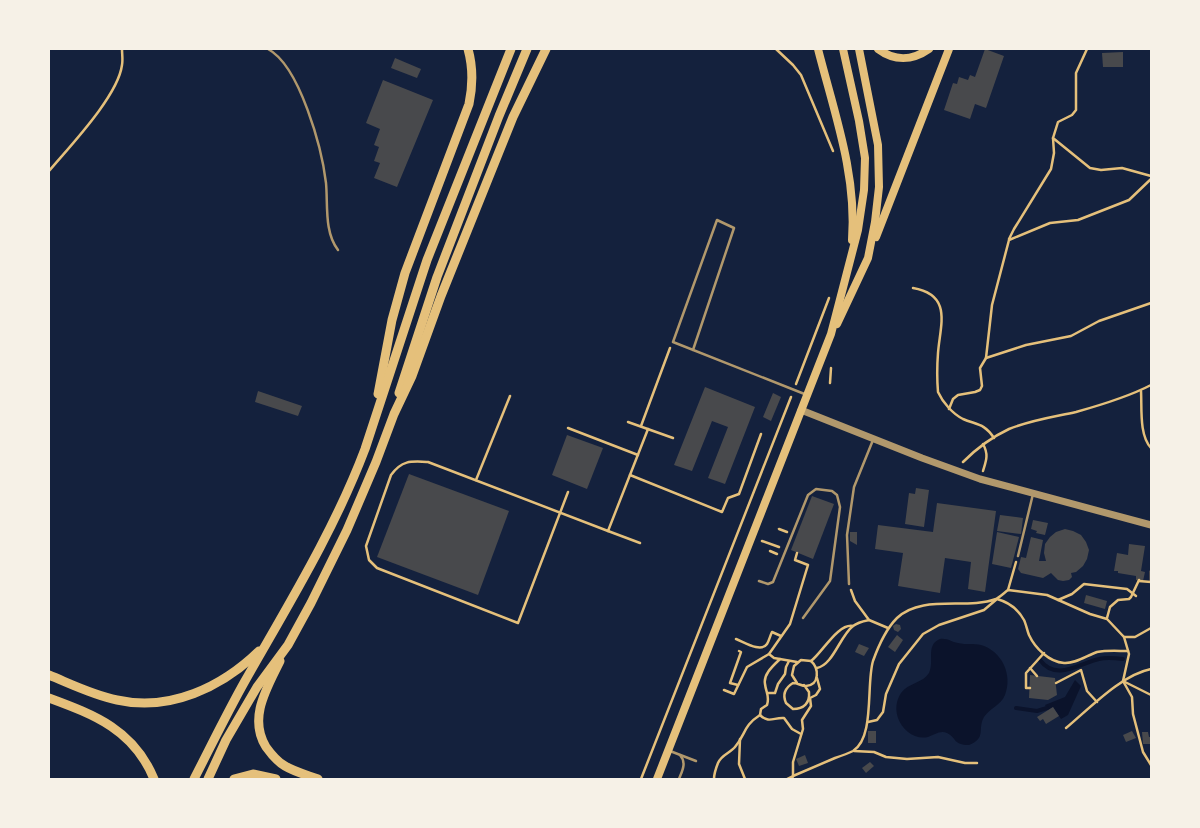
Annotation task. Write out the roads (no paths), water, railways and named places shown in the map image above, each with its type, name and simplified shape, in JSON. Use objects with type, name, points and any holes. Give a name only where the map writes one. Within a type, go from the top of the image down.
[{"type":"highway","points":[[372,426],[392,320],[404,279],[469,104],[472,82],[468,49]]},
{"type":"highway","points":[[194,779],[225,718],[332,526],[359,466],[427,260],[511,49]]},
{"type":"highway","points":[[394,414],[400,386],[437,277],[527,49]]},
{"type":"highway","points":[[318,779],[281,764],[270,752],[260,733],[258,717],[262,701],[288,645],[320,586],[347,530],[394,414],[412,376],[441,296],[513,118],[546,49]]},
{"type":"highway","points":[[49,674],[116,700],[139,703],[167,701],[196,693],[221,680],[247,662],[268,642]]},
{"type":"highway","points":[[208,779],[226,740],[257,687],[288,645]]},
{"type":"highway","points":[[49,698],[92,715],[115,728],[136,748],[154,779]]},
{"type":"highway","points":[[234,779],[253,774],[276,779]]},
{"type":"main road","points":[[818,49],[851,180],[853,214],[849,260]]},
{"type":"main road","points":[[831,334],[861,215],[865,169],[862,136],[844,49]]},
{"type":"main road","points":[[859,49],[874,117],[880,159],[878,200],[868,258]]},
{"type":"main road","points":[[878,49],[890,57],[904,58],[919,54],[928,49]]},
{"type":"main road","points":[[657,779],[831,334],[856,287],[949,49]]},
{"type":"street","points":[[801,410],[898,449],[980,479],[1151,525]]},
{"type":"lane","points":[[268,49],[276,54],[286,68],[311,120],[324,174],[330,234],[338,250]]},
{"type":"lane","points":[[693,350],[734,228],[717,220],[672,342],[807,395]]},
{"type":"lane","points":[[849,584],[848,535],[854,487],[874,439]]},
{"type":"lane","points":[[758,581],[768,584],[773,582],[808,495],[816,489],[832,491],[837,495],[840,507],[830,581],[803,618]]},
{"type":"lane","points":[[1018,556],[1033,494]]},
{"type":"lane","points":[[668,750],[696,761]]},
{"type":"lane","points":[[678,754],[684,762],[679,779]]},
{"type":"water","points":[[940,639],[961,644],[978,644],[988,648],[1000,658],[1006,672],[1008,680],[1005,695],[984,717],[980,736],[969,745],[958,743],[944,732],[923,738],[918,737],[906,730],[897,715],[896,705],[901,693],[929,673],[933,645]]},
{"type":"water","points":[[1075,680],[1081,686],[1068,715],[1061,719],[1053,707],[1048,710],[1045,705],[1065,697]]},
{"type":"waterway","points":[[1040,660],[1053,670],[1061,670],[1102,658],[1123,659]]},
{"type":"waterway","points":[[1016,708],[1037,711],[1047,708]]}]
